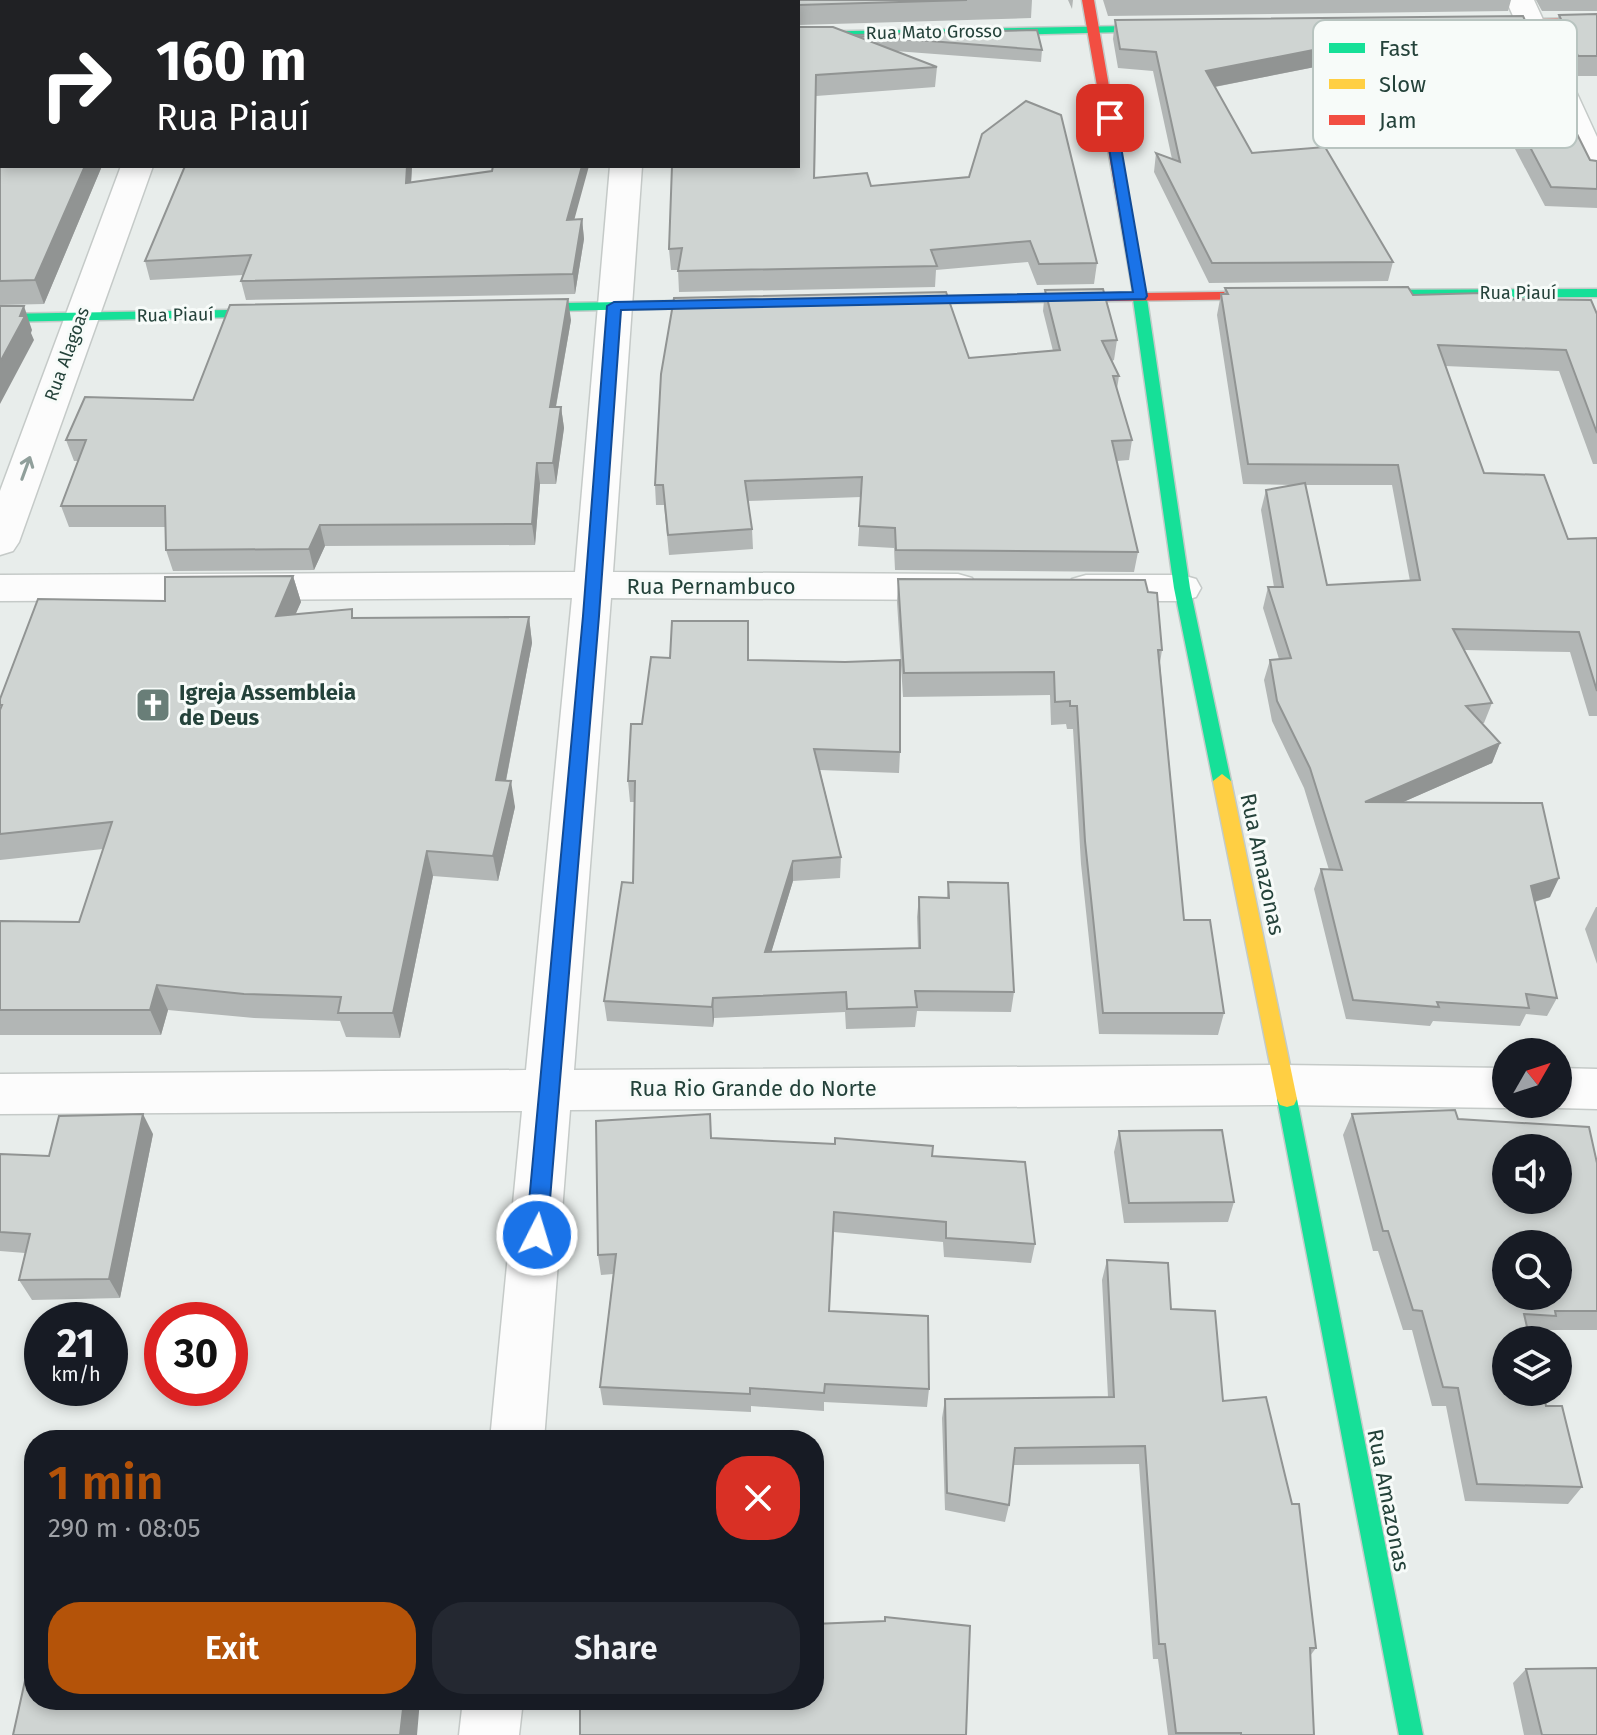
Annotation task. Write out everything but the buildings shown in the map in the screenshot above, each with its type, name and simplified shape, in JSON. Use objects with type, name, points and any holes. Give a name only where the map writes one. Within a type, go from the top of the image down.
[{"type":"street","name":"Rua Amazonas","points":[[1088,0],[1140,296],[1182,588],[1284,1085],[1411,1735]]},
{"type":"street","points":[[1477,20],[1525,12],[1597,22]]},
{"type":"street","name":"Rua Mato Grosso","points":[[800,36],[1142,28]]},
{"type":"street","points":[[1577,127],[1597,171]]},
{"type":"street","name":"Rua Alagoas","points":[[0,542],[136,168]]},
{"type":"street","points":[[518,1430],[550,1089],[626,168]]},
{"type":"street","name":"Rua Piauí","points":[[1329,295],[1597,293]]},
{"type":"street","points":[[869,301],[1298,295]]},
{"type":"street","points":[[488,309],[757,304]]},
{"type":"street","name":"Rua Piauí","points":[[0,318],[300,313]]},
{"type":"street","name":"Rua Pernambuco","points":[[0,588],[593,585],[991,587]]},
{"type":"street","points":[[1055,588],[1182,588]]},
{"type":"street","name":"Rua Rio Grande do Norte","points":[[0,1094],[1284,1085],[1492,1088]]},
{"type":"street","points":[[1572,1088],[1597,1089]]},
{"type":"street","points":[[489,1735],[492,1710]]},
{"type":"traffic: fast","points":[[800,36],[1124,28]]},
{"type":"traffic: fast","points":[[1139,292],[1182,588],[1222,781]]},
{"type":"traffic: fast","points":[[1354,294],[1597,293]]},
{"type":"traffic: fast","points":[[510,308],[733,304]]},
{"type":"traffic: fast","points":[[0,318],[286,313]]},
{"type":"traffic: fast","points":[[1287,1099],[1411,1735]]},
{"type":"traffic: slow","points":[[1222,781],[1287,1099]]},
{"type":"traffic: jam","points":[[1088,0],[1139,292]]},
{"type":"traffic: jam","points":[[1577,22],[1597,22]]},
{"type":"traffic: jam","points":[[890,301],[1281,295]]},
{"type":"place","name":"Igreja Assembleia de Deus","points":[[153,705]]},
{"type":"route","points":[[537,1235],[591,616],[614,306],[1140,296],[1110,118]]}]
